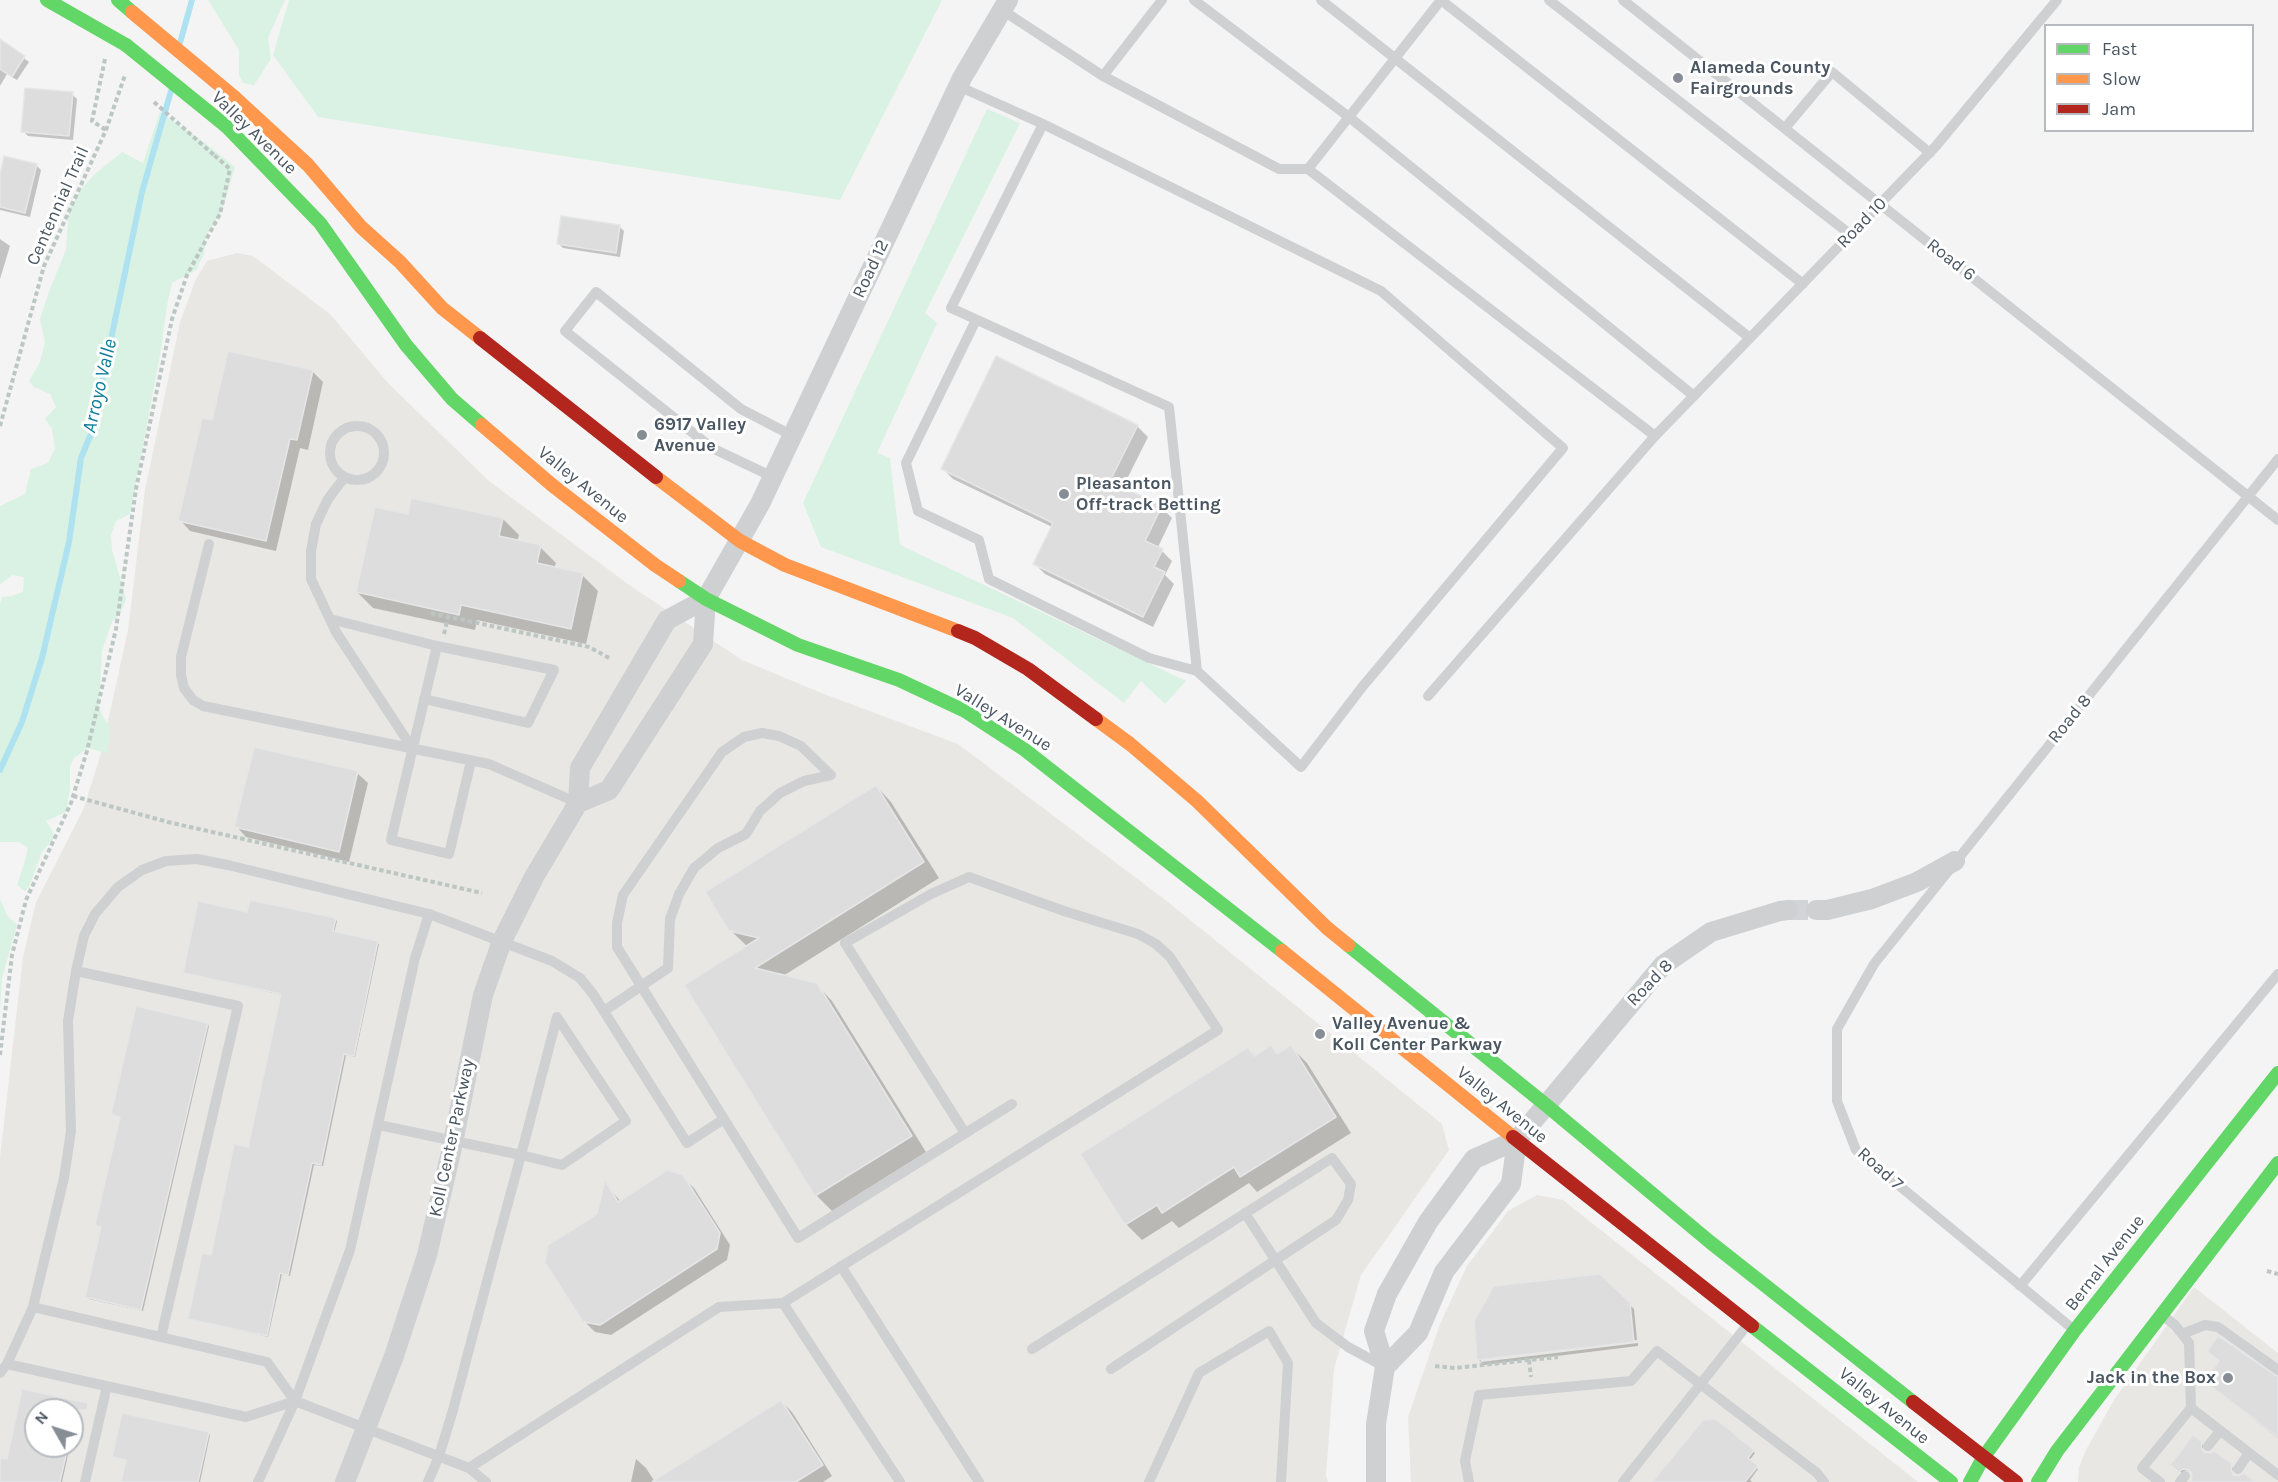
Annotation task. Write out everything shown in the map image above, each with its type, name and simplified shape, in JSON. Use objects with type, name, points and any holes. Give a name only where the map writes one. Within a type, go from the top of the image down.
[{"type":"main road","name":"Valley Avenue","points":[[47,0],[126,45],[226,126],[320,223],[406,345],[452,399],[552,485],[655,565],[706,599],[798,645],[899,680],[965,711],[1025,750],[1216,898],[1517,1140],[1750,1321],[1951,1482]]},
{"type":"main road","name":"Valley Avenue","points":[[117,0],[234,97],[308,165],[361,227],[400,262],[442,308],[740,541],[785,565],[975,638],[1028,669],[1130,744],[1197,801],[1327,928],[1546,1105],[1710,1242],[2016,1482]]},
{"type":"main road","name":"Bernal Avenue","points":[[1970,1482],[1983,1458],[2075,1330],[2278,1073]]},
{"type":"main road","points":[[2038,1482],[2057,1451],[2278,1163]]},
{"type":"street","name":"Road 12","points":[[740,541],[793,436],[958,86],[1005,5]]},
{"type":"street","points":[[578,803],[609,790],[703,644],[706,599],[740,541]]},
{"type":"street","name":"Koll Center Parkway","points":[[345,1482],[394,1356],[427,1255],[483,995],[502,942],[529,886],[578,803],[580,768],[667,620],[706,599]]},
{"type":"street","name":"Road 8","points":[[1816,910],[1827,910],[1872,899],[1917,882],[1955,861]]},
{"type":"street","name":"Road 8","points":[[1546,1105],[1663,964],[1711,932],[1788,910]]},
{"type":"street","points":[[1376,1482],[1376,1424],[1385,1368],[1374,1331],[1387,1294],[1428,1222],[1474,1159],[1517,1140],[1546,1105]]},
{"type":"street","points":[[1385,1368],[1418,1333],[1444,1272],[1511,1184],[1517,1140]]},
{"type":"lane","points":[[1103,76],[1162,0]]},
{"type":"lane","points":[[1194,0],[1349,117],[1694,396]]},
{"type":"lane","points":[[1321,0],[1750,338]]},
{"type":"lane","points":[[1308,169],[1441,0],[1803,284]]},
{"type":"lane","points":[[1549,0],[1851,235]]},
{"type":"lane","name":"Road 6","points":[[1623,0],[2278,520]]},
{"type":"lane","name":"Road 10","points":[[1428,696],[1655,436],[1930,153],[2057,0]]},
{"type":"lane","points":[[1005,5],[1103,76],[1280,169],[1308,169],[1655,436]]},
{"type":"lane","points":[[1785,129],[1832,72],[1930,153]]},
{"type":"lane","points":[[958,86],[1043,124],[1381,291],[1563,448],[1364,686],[1301,767],[1197,671],[1149,658],[989,579],[979,540],[918,511],[906,463],[976,320]]},
{"type":"lane","points":[[1043,124],[951,308],[1169,407],[1197,671]]},
{"type":"lane","points":[[773,477],[712,448],[565,331],[596,292],[741,409],[793,436]]},
{"type":"lane","points":[[350,427],[361,427],[372,431],[379,438],[383,448],[384,458],[380,467],[373,475],[364,479],[344,478],[336,471],[331,461],[330,450],[333,440],[340,432],[350,427]]},
{"type":"lane","name":"Road 8","points":[[1955,861],[2278,459]]},
{"type":"lane","points":[[344,478],[328,499],[316,524],[311,551],[311,579],[330,620],[412,748]]},
{"type":"lane","points":[[209,544],[181,657],[184,688],[193,700],[203,706],[489,764],[578,803]]},
{"type":"lane","points":[[330,620],[436,646],[554,670],[528,723],[424,699]]},
{"type":"lane","points":[[436,646],[391,840],[449,854],[471,761]]},
{"type":"lane","points":[[604,1011],[641,986],[668,968],[667,945],[670,919],[679,894],[694,868],[718,848],[746,834],[760,811],[780,793],[804,781],[831,775],[801,746],[779,736],[762,733],[744,737],[722,752],[623,895],[617,923],[617,947],[641,986],[798,1238],[1012,1104]]},
{"type":"lane","points":[[295,1401],[246,1417],[106,1386],[4,1368],[33,1307],[64,1178],[70,1131],[69,1021],[84,936],[95,914],[118,887],[142,870],[166,861],[197,859],[228,865],[429,914],[552,961],[580,978],[604,1011],[687,1143],[724,1119]]},
{"type":"lane","name":"Road 7","points":[[1955,861],[1874,964],[1837,1029],[1837,1101],[1856,1150],[2075,1330]]},
{"type":"lane","points":[[469,1468],[719,1307],[783,1303],[1218,1030],[1170,957],[1156,944],[1138,934],[969,877],[931,894],[845,943],[965,1133]]},
{"type":"lane","points":[[258,1482],[295,1401],[350,1250],[415,958],[429,914]]},
{"type":"lane","points":[[76,971],[238,1006],[161,1337]]},
{"type":"lane","points":[[2020,1286],[2278,974]]},
{"type":"lane","points":[[379,1125],[521,1155],[562,1165],[626,1121],[558,1017],[548,1051],[521,1155],[453,1410],[439,1456],[428,1482]]},
{"type":"lane","points":[[1032,1349],[1332,1158],[1350,1184],[1348,1200],[1336,1220],[1111,1369]]},
{"type":"lane","points":[[1245,1213],[1316,1323],[1348,1347],[1385,1368]]},
{"type":"lane","points":[[841,1266],[979,1482]]},
{"type":"lane","points":[[783,1303],[900,1482]]},
{"type":"lane","points":[[33,1307],[267,1362],[295,1401],[469,1468],[486,1482]]},
{"type":"lane","points":[[2160,1482],[2142,1468],[2191,1408],[2188,1343],[2175,1325],[2161,1314]]},
{"type":"lane","points":[[1623,1482],[1750,1321]]},
{"type":"lane","points":[[2182,1334],[2205,1325],[2218,1327],[2278,1370]]},
{"type":"lane","points":[[1149,1482],[1199,1374],[1269,1331],[1288,1363],[1281,1482]]},
{"type":"lane","points":[[1468,1482],[1465,1461],[1479,1395],[1631,1381],[1657,1351],[1817,1473],[1824,1482]]},
{"type":"lane","points":[[85,1482],[106,1386]]},
{"type":"lane","points":[[2191,1408],[2278,1475]]},
{"type":"lane","points":[[2208,1446],[2220,1431]]},
{"type":"lane","points":[[2238,1469],[2249,1453]]},
{"type":"path","points":[[105,59],[92,121],[106,130]]},
{"type":"path","name":"Centennial Trail","points":[[0,426],[44,266],[106,130],[127,67]]},
{"type":"path","points":[[123,75],[132,82]]},
{"type":"path","points":[[0,1055],[12,955],[26,900],[73,796],[87,751],[116,629],[135,489],[172,319],[187,275],[220,214],[229,177],[230,170],[148,96]]},
{"type":"path","points":[[431,613],[589,647],[611,659]]},
{"type":"path","points":[[73,796],[168,822],[482,893]]},
{"type":"path","points":[[2267,1271],[2278,1274]]},
{"type":"path","points":[[1435,1366],[1455,1368],[1558,1357]]},
{"type":"shaded area","points":[[237,253],[253,256],[330,314],[388,383],[489,481],[632,587],[742,660],[824,694],[958,744],[1168,902],[1442,1124],[1449,1150],[1361,1275],[1334,1369],[1326,1475],[1328,1482],[0,1482],[0,1157],[23,957],[36,902],[84,808],[101,753],[128,630],[145,490],[180,322],[196,279],[207,261]]},
{"type":"shaded area","points":[[1537,1195],[1563,1200],[1918,1482],[1411,1482],[1408,1417],[1440,1324],[1467,1266],[1508,1211]]},
{"type":"shaded area","points":[[2194,1287],[2278,1353],[2278,1482],[2078,1482],[2079,1467],[2086,1450],[2114,1400]]},
{"type":"green space","points":[[208,0],[285,0],[268,38],[271,59],[254,85],[243,83],[239,75],[239,50]]},
{"type":"green space","points":[[289,0],[942,0],[840,200],[318,117],[273,55]]},
{"type":"green space","points":[[987,109],[1020,123],[925,313],[937,323],[877,453],[890,458],[900,545],[1186,681],[1165,704],[1141,681],[1124,703],[1013,618],[821,547],[803,503]]},
{"type":"green space","points":[[160,112],[235,167],[222,211],[206,236],[204,254],[196,270],[172,283],[130,514],[116,521],[111,535],[112,550],[126,599],[120,614],[112,622],[102,651],[99,704],[102,715],[110,727],[108,754],[88,748],[74,758],[70,766],[70,789],[66,812],[46,821],[54,838],[42,852],[29,887],[25,891],[17,885],[28,847],[18,842],[0,842],[0,604],[2,597],[23,592],[24,577],[12,575],[0,585],[0,506],[25,494],[31,469],[48,463],[55,448],[52,429],[45,419],[56,407],[50,394],[34,387],[29,381],[40,362],[45,342],[40,319],[66,250],[69,209],[81,189],[122,152],[143,163]]},
{"type":"green space","points":[[0,899],[7,915],[17,925],[2,978],[0,1013]]},
{"type":"building","points":[[0,39],[25,56],[12,77],[0,69]]},
{"type":"building","points":[[25,88],[73,92],[69,136],[21,132]]},
{"type":"building","points":[[4,156],[37,164],[25,213],[0,207],[0,174]]},
{"type":"building","points":[[561,216],[620,225],[616,253],[557,244]]},
{"type":"building","points":[[228,351],[313,370],[297,440],[290,439],[266,541],[178,521],[202,418],[212,420]]},
{"type":"building","name":"Pleasanton Off-track Betting","points":[[996,356],[1138,425],[1110,481],[1162,506],[1145,541],[1163,549],[1154,567],[1165,572],[1143,617],[1033,564],[1053,523],[941,469]]},
{"type":"building","points":[[411,498],[503,518],[499,536],[541,545],[537,563],[583,573],[571,629],[461,605],[459,615],[356,592],[375,507],[408,514]]},
{"type":"building","points":[[254,747],[358,771],[339,852],[234,827]]},
{"type":"building","points":[[876,785],[924,862],[755,968],[817,983],[912,1136],[815,1196],[684,985],[759,938],[729,931],[705,892]]},
{"type":"building","points":[[250,900],[336,918],[333,931],[378,941],[354,1056],[344,1054],[321,1165],[312,1163],[288,1275],[280,1273],[267,1336],[188,1319],[202,1253],[211,1255],[234,1144],[248,1147],[281,994],[183,973],[198,901],[247,912]]},
{"type":"building","points":[[136,1006],[208,1023],[141,1310],[85,1297],[101,1227],[95,1225],[120,1117],[111,1114]]},
{"type":"building","points":[[1271,1045],[1277,1054],[1291,1045],[1336,1117],[1240,1177],[1234,1167],[1162,1213],[1157,1205],[1125,1225],[1080,1154],[1248,1047],[1254,1056]]},
{"type":"building","points":[[667,1170],[683,1175],[720,1233],[717,1249],[600,1325],[583,1322],[545,1263],[548,1245],[597,1214],[605,1180],[618,1202]]},
{"type":"building","points":[[1600,1274],[1630,1303],[1634,1342],[1477,1360],[1474,1321],[1494,1286]]},
{"type":"building","points":[[2218,1336],[2278,1377],[2278,1437],[2204,1381],[2219,1361],[2207,1351]]},
{"type":"building","points":[[22,1389],[64,1398],[24,1398],[24,1458],[65,1458],[60,1482],[0,1482],[0,1458],[7,1459]]},
{"type":"building","points":[[781,1400],[823,1465],[796,1482],[652,1482]]},
{"type":"building","points":[[84,1402],[88,1403],[87,1410],[84,1410]]},
{"type":"building","points":[[122,1413],[209,1432],[198,1482],[121,1482],[126,1460],[112,1457]]},
{"type":"building","points":[[1716,1419],[1754,1450],[1748,1458],[1758,1466],[1745,1482],[1652,1482],[1703,1420]]},
{"type":"building","points":[[2193,1435],[2202,1442],[2201,1448],[2204,1452],[2214,1451],[2232,1464],[2233,1475],[2238,1476],[2244,1473],[2255,1482],[2192,1482],[2192,1474],[2189,1470],[2183,1469],[2179,1472],[2170,1465]]},
{"type":"waterway","name":"Arroyo Valle","points":[[180,43],[192,0]]},
{"type":"waterway","name":"Arroyo Valle","points":[[0,770],[22,722],[42,658],[69,542],[81,458],[91,434],[142,192],[171,91]]},
{"type":"tunnel","points":[[1788,910],[1816,910]]},
{"type":"traffic: fast","points":[[47,0],[126,45]]},
{"type":"traffic: fast","points":[[118,0],[132,12]]},
{"type":"traffic: fast","points":[[126,45],[226,126]]},
{"type":"traffic: fast","points":[[226,126],[320,223],[406,345],[452,399],[482,425]]},
{"type":"traffic: fast","points":[[679,581],[706,599],[798,645],[899,680],[965,711],[1025,750],[1282,951]]},
{"type":"traffic: fast","points":[[1348,945],[1546,1105],[1710,1242],[1913,1402]]},
{"type":"traffic: fast","points":[[1970,1482],[1983,1458],[2075,1330],[2278,1073]]},
{"type":"traffic: fast","points":[[2038,1482],[2057,1451],[2278,1163]]},
{"type":"traffic: fast","points":[[1752,1326],[1951,1482]]},
{"type":"traffic: slow","points":[[132,12],[234,97]]},
{"type":"traffic: slow","points":[[234,97],[308,165],[361,227],[400,262],[442,308],[480,338]]},
{"type":"traffic: slow","points":[[482,425],[552,485],[679,581]]},
{"type":"traffic: slow","points":[[656,477],[740,541],[785,565],[958,631]]},
{"type":"traffic: slow","points":[[1096,719],[1130,744],[1197,801],[1327,928],[1348,945]]},
{"type":"traffic: slow","points":[[1282,951],[1513,1137]]},
{"type":"traffic: jam","points":[[480,338],[656,477]]},
{"type":"traffic: jam","points":[[958,631],[975,638],[1028,669],[1096,719]]},
{"type":"traffic: jam","points":[[1513,1137],[1752,1326]]},
{"type":"traffic: jam","points":[[1913,1402],[2016,1482]]},
{"type":"place","name":"Alameda County Fairgrounds","points":[[1678,78]]},
{"type":"place","name":"6917 Valley Avenue","points":[[642,435]]},
{"type":"place","name":"Pleasanton Off-track Betting","points":[[1064,494]]},
{"type":"place","name":"Valley Avenue & Koll Center Parkway","points":[[1320,1034]]},
{"type":"place","name":"Jack in the Box","points":[[2228,1378]]}]
